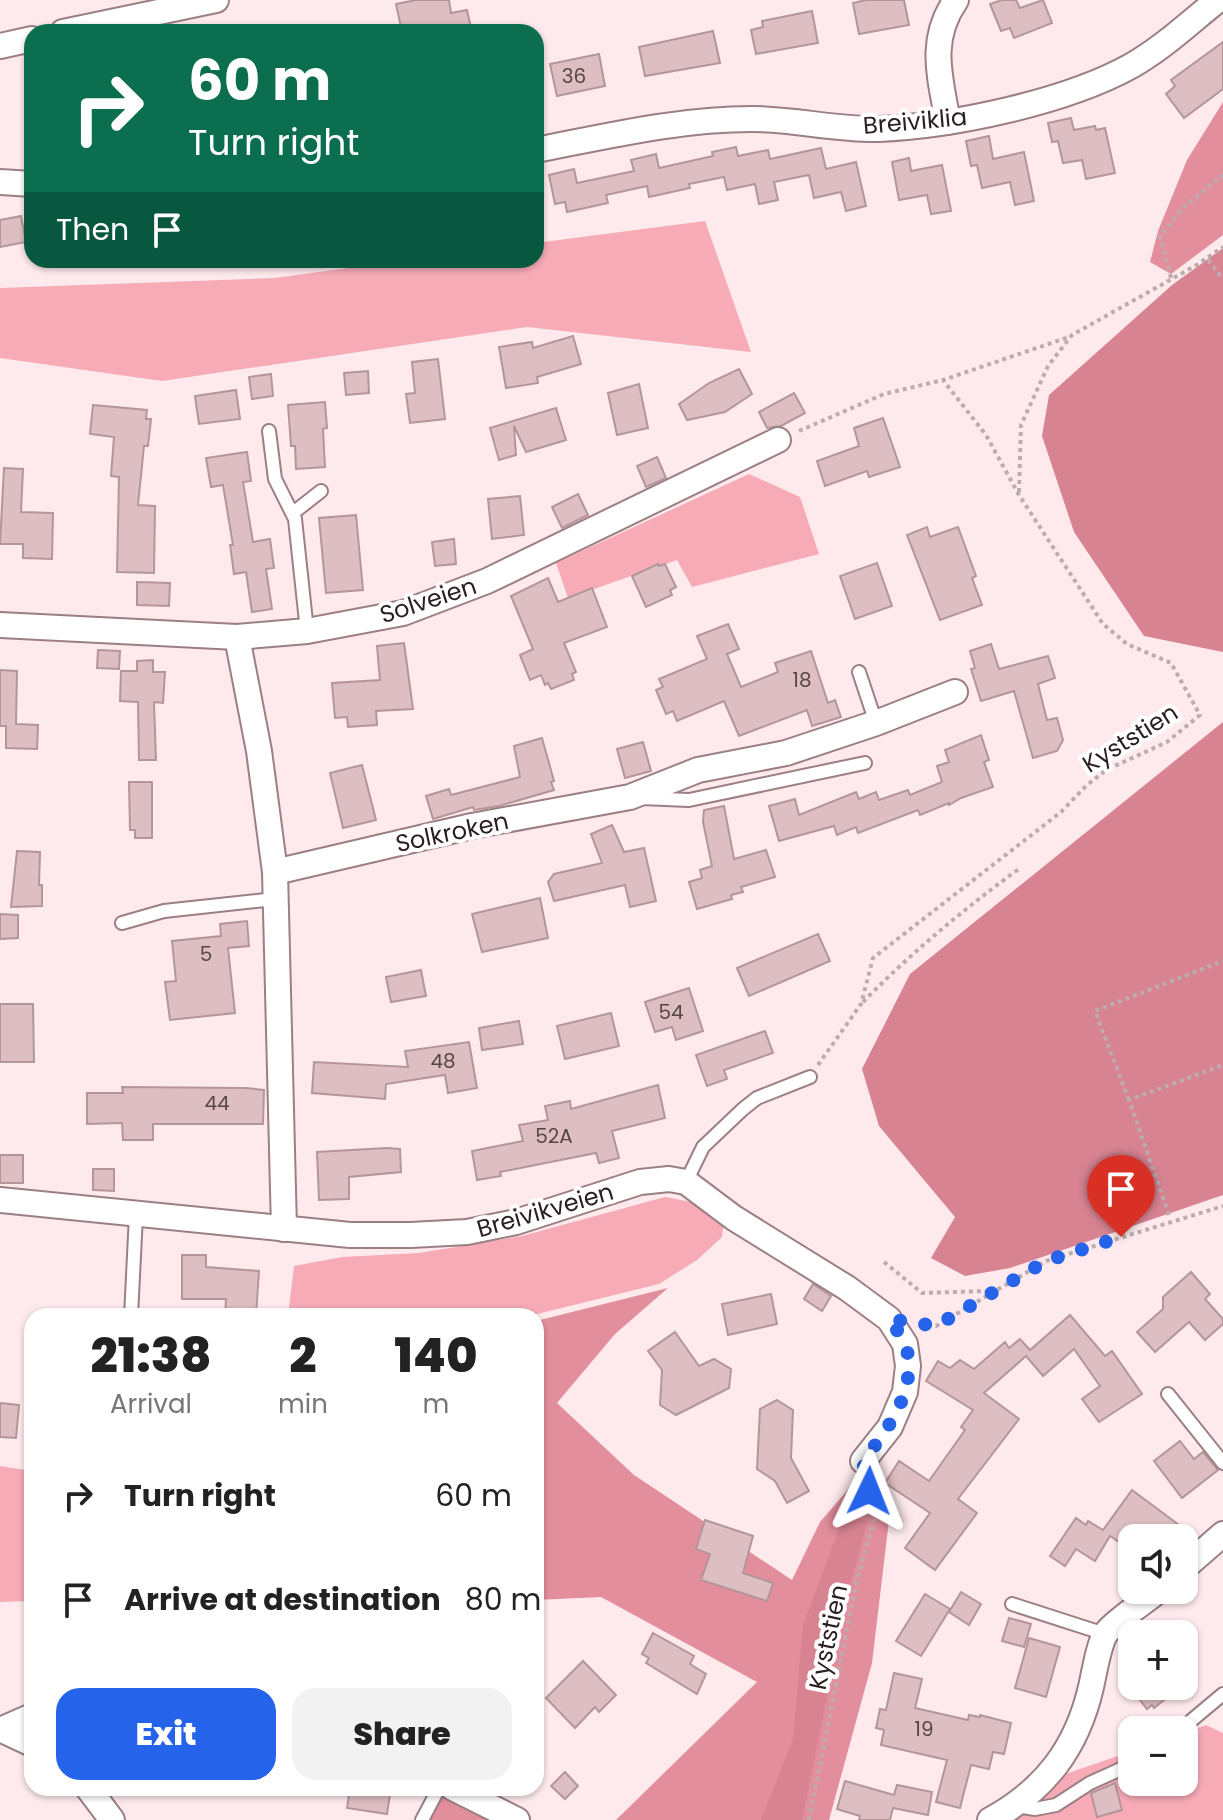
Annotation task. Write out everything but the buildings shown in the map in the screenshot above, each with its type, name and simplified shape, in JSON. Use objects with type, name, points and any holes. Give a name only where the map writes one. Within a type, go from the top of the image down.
[{"type":"street","points":[[101,24],[216,0]]},
{"type":"street","points":[[948,122],[937,63],[939,33],[956,0]]},
{"type":"street","name":"Breiviklia","points":[[544,148],[674,124],[754,119],[878,129],[948,122],[1000,112],[1063,95],[1130,67],[1163,45],[1218,0]]},
{"type":"street","points":[[0,46],[24,41]]},
{"type":"street","points":[[0,182],[24,184]]},
{"type":"street","name":"Solveien","points":[[0,625],[237,637],[307,631],[403,613],[487,581],[778,440]]},
{"type":"street","points":[[237,637],[259,751],[275,872],[284,1229]]},
{"type":"street","name":"Solkroken","points":[[275,872],[472,826],[630,797],[698,770],[786,753],[955,692]]},
{"type":"street","name":"Breivikveien","points":[[0,1200],[350,1235],[467,1232],[516,1222],[640,1182],[669,1179],[686,1182]]},
{"type":"street","points":[[686,1182],[734,1218],[847,1288],[889,1319],[905,1344],[908,1366],[905,1392],[890,1427],[863,1461]]},
{"type":"street","points":[[1198,1556],[1223,1534]]},
{"type":"street","points":[[990,1820],[1016,1806],[1046,1780],[1085,1713],[1105,1634],[1142,1604]]},
{"type":"street","points":[[1,1730],[24,1720]]},
{"type":"street","points":[[1,1730],[24,1740]]},
{"type":"street","points":[[94,1796],[112,1820]]},
{"type":"street","points":[[469,1796],[517,1820]]},
{"type":"lane","points":[[269,431],[275,479],[293,513],[307,631]]},
{"type":"lane","points":[[293,513],[321,491]]},
{"type":"lane","points":[[859,672],[876,723]]},
{"type":"lane","name":"Solkroken","points":[[630,797],[689,800],[865,763]]},
{"type":"lane","points":[[122,923],[164,911],[275,899]]},
{"type":"lane","points":[[686,1182],[703,1147],[743,1109],[757,1098],[810,1077]]},
{"type":"lane","points":[[131,1308],[136,1215]]},
{"type":"lane","points":[[1168,1394],[1223,1463]]},
{"type":"lane","points":[[1012,1604],[1105,1634]]},
{"type":"lane","points":[[1197,1716],[1223,1694]]},
{"type":"lane","points":[[1016,1806],[1035,1809],[1056,1805],[1090,1783],[1118,1770]]},
{"type":"lane","points":[[422,1820],[435,1796]]},
{"type":"path","points":[[1171,278],[1160,236],[1184,207],[1223,175]]},
{"type":"path","points":[[778,440],[884,394],[943,380],[1072,335],[1223,247]]},
{"type":"path","points":[[1208,260],[1223,279]]},
{"type":"path","points":[[1019,495],[1021,425],[1048,366],[1072,335]]},
{"type":"path","points":[[943,380],[986,435],[1019,495]]},
{"type":"path","name":"Kyststien","points":[[810,1077],[861,1004],[873,958],[1061,812],[1106,770],[1167,742],[1200,715],[1171,663],[1127,644],[1103,624],[1019,495]]},
{"type":"path","points":[[861,1004],[907,957],[1020,868]]},
{"type":"path","points":[[1169,1215],[1095,1011],[1223,961]]},
{"type":"path","points":[[1129,1100],[1223,1065]]},
{"type":"path","points":[[889,1319],[936,1326],[1046,1261],[1223,1206]]},
{"type":"path","points":[[884,1262],[922,1293],[991,1291]]},
{"type":"path","name":"Kyststien","points":[[809,1820],[856,1584],[874,1520],[863,1461]]},
{"type":"shaded area","points":[[1223,102],[1223,235],[1171,274],[1150,262],[1158,231],[1187,160]]},
{"type":"shaded area","points":[[705,221],[751,352],[527,327],[162,381],[0,358],[0,288],[274,278],[348,268],[544,268],[544,242]]},
{"type":"shaded area","points":[[1223,248],[1223,652],[1144,636],[1074,532],[1042,436],[1049,395],[1172,285]]},
{"type":"shaded area","points":[[749,474],[800,497],[819,554],[692,587],[677,560],[568,598],[556,563]]},
{"type":"shaded area","points":[[1223,722],[1223,1195],[1010,1268],[965,1276],[931,1258],[955,1217],[879,1126],[862,1069],[910,974]]},
{"type":"shaded area","points":[[665,1197],[707,1205],[724,1218],[722,1237],[697,1260],[659,1284],[544,1312],[544,1308],[289,1308],[294,1266],[342,1257],[419,1253],[522,1236]]},
{"type":"shaded area","points":[[668,1288],[615,1334],[557,1403],[634,1475],[792,1580],[820,1522],[878,1455],[889,1520],[872,1663],[829,1820],[616,1820],[757,1682],[601,1597],[544,1600],[544,1319]]},
{"type":"shaded area","points":[[0,1466],[24,1470],[24,1601],[0,1602]]},
{"type":"shaded area","points":[[843,1518],[868,1520],[849,1590],[802,1820],[761,1820],[793,1739],[803,1625]]},
{"type":"shaded area","points":[[1206,1725],[1223,1733],[1223,1820],[981,1820],[1034,1785],[1118,1756],[1118,1796],[1198,1796],[1198,1728]]},
{"type":"shaded area","points":[[433,1796],[458,1796],[522,1820],[424,1820]]},
{"type":"route","points":[[869,1491],[863,1461],[890,1427],[905,1392],[908,1366],[905,1344],[889,1319],[936,1326],[1046,1261],[1121,1237]]}]
